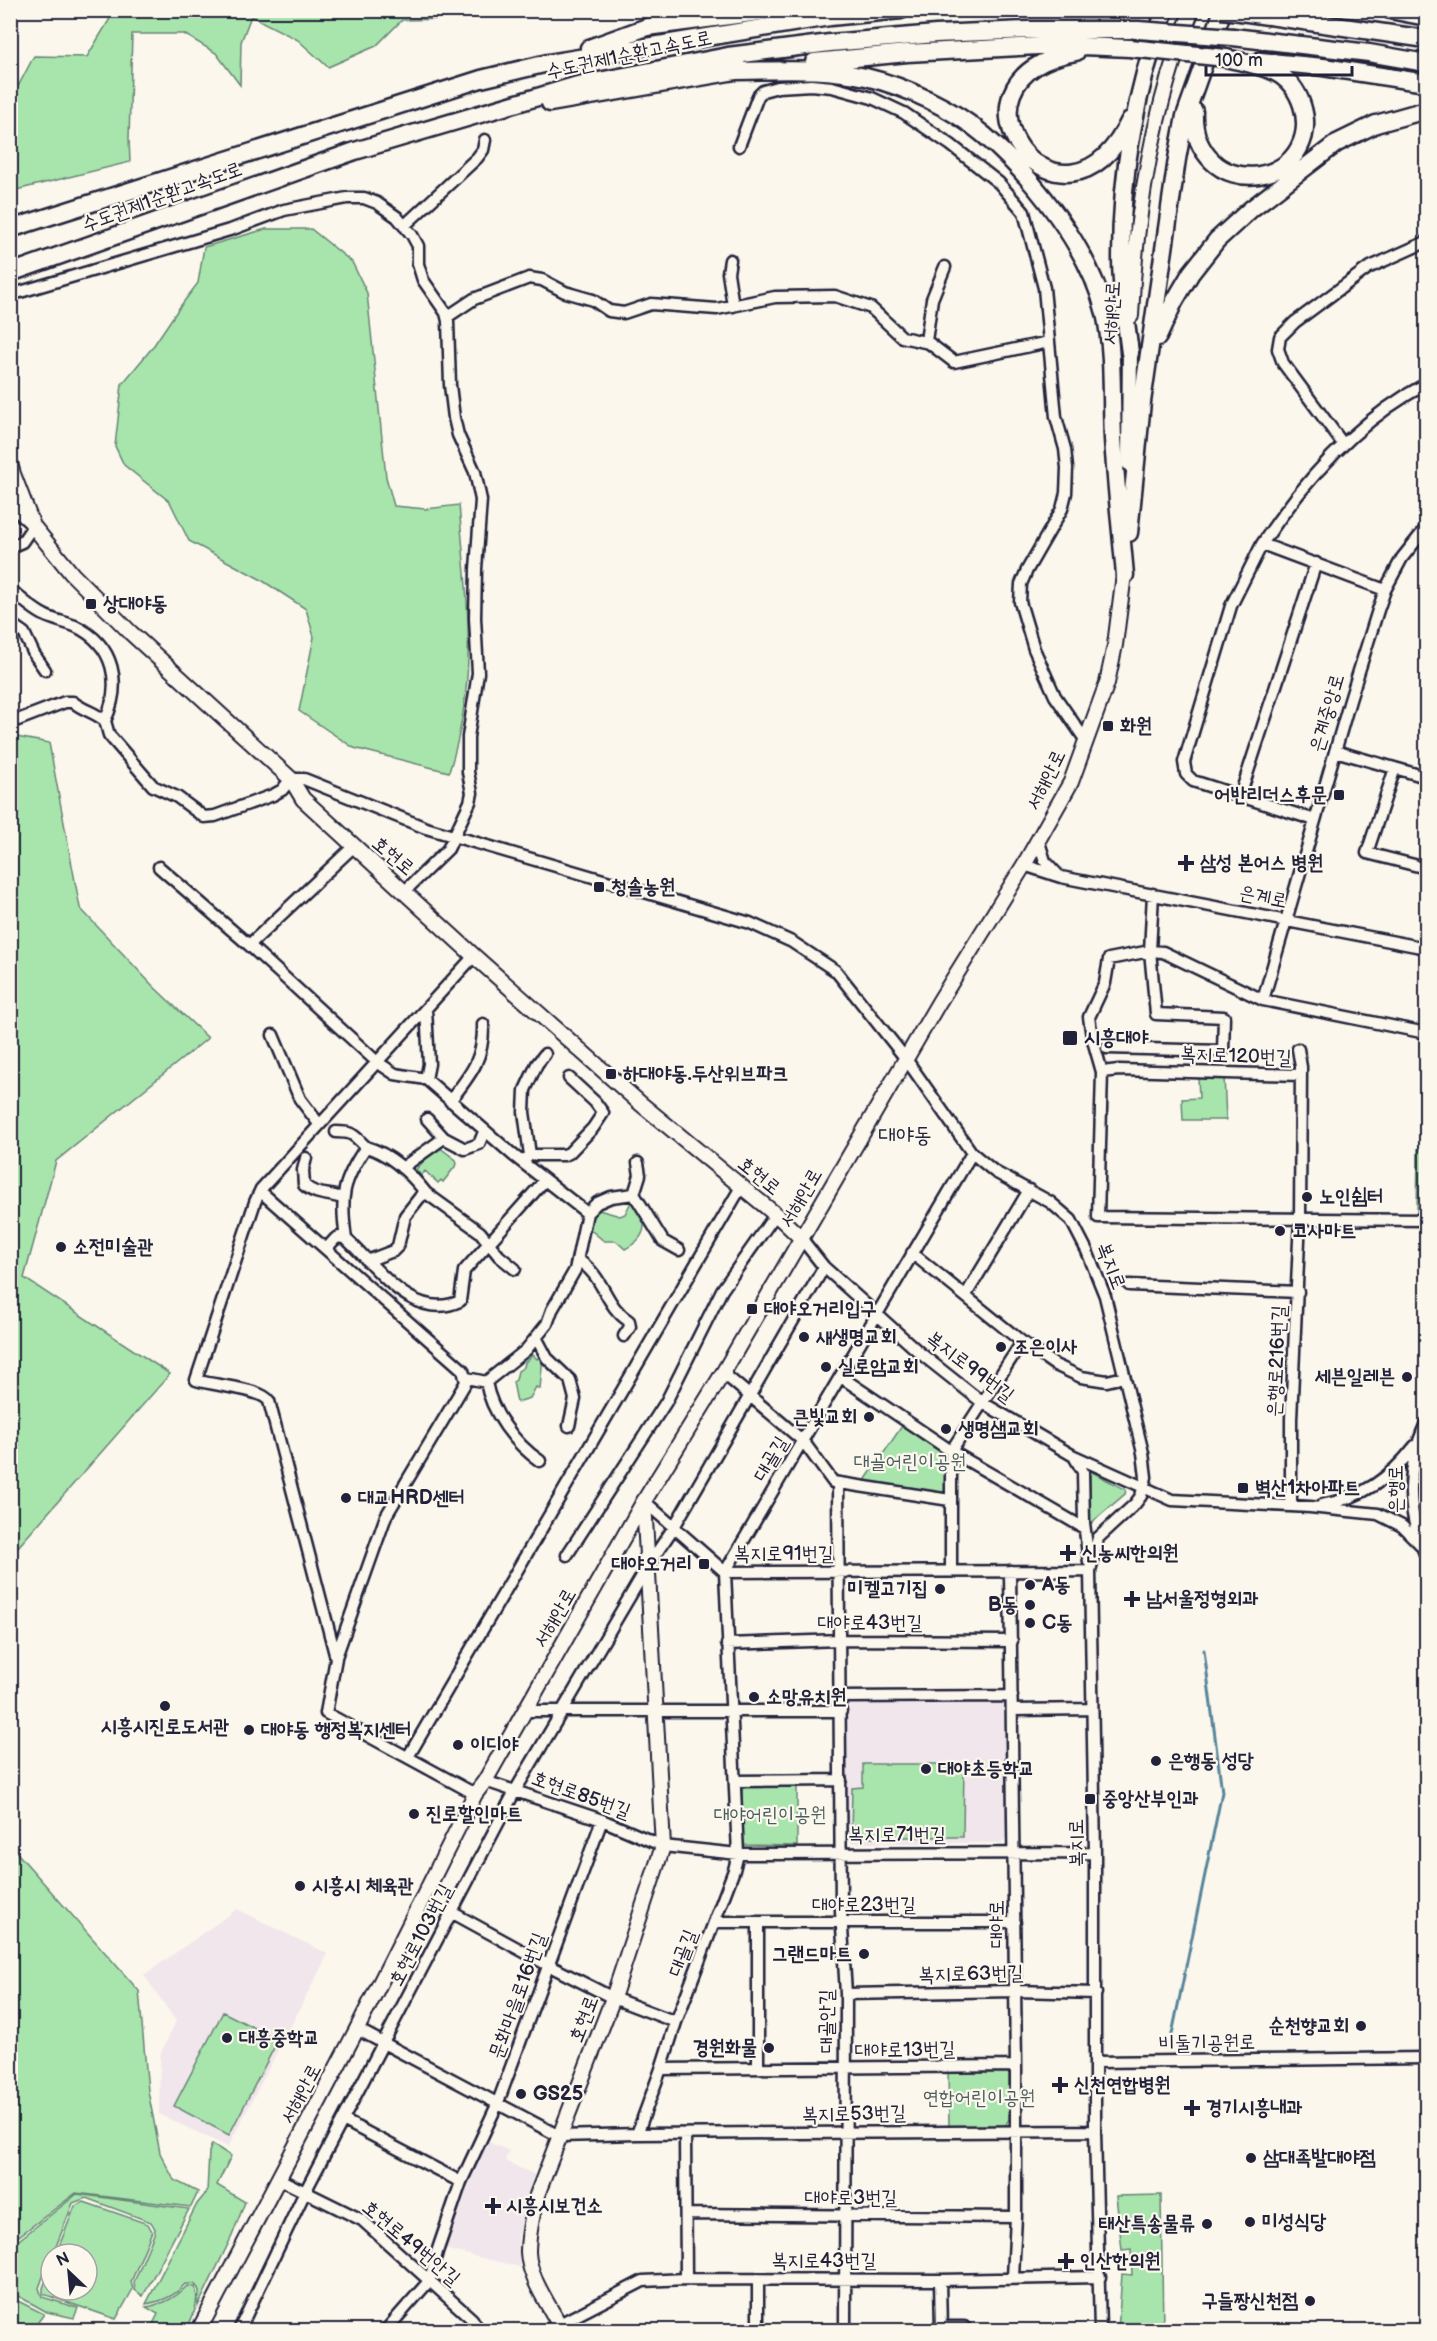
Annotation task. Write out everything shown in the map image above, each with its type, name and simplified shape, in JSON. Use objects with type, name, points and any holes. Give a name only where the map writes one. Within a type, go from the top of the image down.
[{"type":"highway","name":"수도권제1순환고속도로","points":[[10,229],[481,79],[548,63],[830,17],[902,10]]},
{"type":"highway","points":[[1130,353],[1121,259],[1123,188],[1134,111],[1165,10]]},
{"type":"highway","points":[[1125,575],[1142,402],[1174,171],[1185,116],[1222,10],[1426,39]]},
{"type":"highway","points":[[1390,10],[1426,17]]},
{"type":"highway","points":[[548,63],[647,27],[773,11]]},
{"type":"highway","name":"수도권제1순환고속도로","points":[[10,273],[355,151],[458,119],[579,85],[728,56],[830,43],[936,34],[1028,30],[1138,30],[1369,53],[1426,63]]},
{"type":"highway","points":[[458,119],[730,71],[907,52],[1058,45],[1124,48],[1323,67],[1426,83]]},
{"type":"highway","points":[[1124,48],[1057,55],[1035,66],[1022,78],[1013,91],[1009,107],[1012,132],[1018,146],[1028,158],[1052,172],[1066,173],[1082,170],[1108,153],[1125,129],[1134,111]]},
{"type":"highway","points":[[1197,78],[1194,131],[1206,155],[1217,166],[1245,177],[1273,171],[1299,149],[1305,120],[1298,93],[1275,72],[1226,58]]},
{"type":"highway","points":[[730,71],[825,70],[868,78],[911,93],[945,109],[983,134],[1059,219],[1073,237],[1086,261],[1105,315],[1125,575]]},
{"type":"highway","points":[[1142,402],[1160,332],[1191,273],[1217,240],[1297,172],[1337,143],[1376,124],[1426,110]]},
{"type":"main road","name":"서해안로","points":[[199,2331],[357,2030],[475,1794],[485,1781],[644,1501],[723,1373],[1071,782],[1107,683],[1115,645],[1125,575],[1130,456],[1130,353],[1139,225],[1162,102],[1192,10]]},
{"type":"main road","name":"호현로","points":[[10,463],[33,526],[72,574],[131,633],[291,779],[303,799],[353,847],[405,891],[474,956],[640,1104],[801,1238]]},
{"type":"main road","name":"호현로","points":[[556,2329],[528,2254],[530,2226],[537,2195],[613,1998],[663,1846],[644,1501]]},
{"type":"street","points":[[740,146],[760,93],[788,86],[832,87],[872,98],[925,126],[993,177],[1021,207],[1027,219],[1044,288],[1056,417],[1067,458],[1066,493],[1059,517],[1027,570],[1021,584],[1020,602],[1034,649],[1054,696],[1086,741]]},
{"type":"street","points":[[404,226],[477,158],[483,150],[485,140]]},
{"type":"street","points":[[10,295],[233,229],[284,210],[343,198],[359,197],[377,203],[397,217],[417,243],[423,280],[447,317],[450,385],[455,426],[475,472],[482,508],[476,569],[475,618],[478,672],[468,736],[468,772],[472,793],[448,849],[405,891]]},
{"type":"street","points":[[1343,444],[1283,363],[1278,349],[1280,337],[1294,322],[1368,268],[1426,242]]},
{"type":"street","points":[[730,260],[728,273],[733,306]]},
{"type":"street","points":[[926,341],[932,299],[945,267]]},
{"type":"street","points":[[447,317],[474,299],[529,278],[542,280],[566,292],[593,300],[614,313],[624,314],[651,304],[704,310],[775,297],[835,296],[871,308],[902,337],[926,341],[947,358],[957,362],[1049,342]]},
{"type":"street","points":[[1315,820],[1193,781],[1186,774],[1184,762],[1231,606],[1262,543],[1282,514],[1343,444],[1381,413],[1426,384]]},
{"type":"street","points":[[10,505],[33,526],[22,542],[10,547]]},
{"type":"street","name":"은계중앙로","points":[[1263,1000],[1364,652],[1385,590],[1402,558],[1426,528]]},
{"type":"street","points":[[1262,543],[1385,590]]},
{"type":"street","points":[[1240,796],[1316,563]]},
{"type":"street","points":[[12,593],[44,615],[76,627],[106,653],[112,664],[114,683],[112,706],[105,721]]},
{"type":"street","points":[[10,623],[24,633],[45,670]]},
{"type":"street","points":[[18,720],[65,702],[73,702],[82,709],[96,713],[105,721],[109,735],[153,786],[177,797],[204,817],[215,816],[273,795],[282,790],[291,779]]},
{"type":"street","points":[[1335,751],[1426,777]]},
{"type":"street","points":[[1395,768],[1367,853],[1426,868]]},
{"type":"street","name":"복지로","points":[[291,779],[304,779],[364,805],[454,837],[750,923],[792,942],[836,972],[906,1059],[972,1153],[995,1172],[1050,1202],[1071,1220],[1080,1235],[1105,1296],[1143,1453],[1146,1477],[1144,1489],[1135,1504],[1098,1538],[1090,1571],[1095,1853],[1095,2131],[1100,2331]]},
{"type":"street","points":[[1038,839],[1045,861],[1061,877]]},
{"type":"street","points":[[249,945],[353,847]]},
{"type":"street","name":"은계로","points":[[1024,865],[1061,877],[1426,948]]},
{"type":"street","points":[[159,867],[249,945],[377,1062],[395,1074],[426,1079],[484,1132],[526,1158],[545,1180],[587,1213]]},
{"type":"street","points":[[1107,1048],[1222,1051],[1224,1017],[1156,1014],[1150,951],[1153,894]]},
{"type":"street","points":[[1426,1033],[1263,1000],[1163,952],[1150,951],[1109,959],[1105,983],[1089,1017],[1102,1072],[1098,1216],[1426,1220]]},
{"type":"street","points":[[336,1658],[269,1401],[266,1396],[251,1390],[212,1386],[196,1380],[260,1191],[272,1175],[474,956]]},
{"type":"street","points":[[426,1009],[429,1064],[426,1079]]},
{"type":"street","points":[[450,1101],[478,1060],[483,1044],[483,1024]]},
{"type":"street","points":[[273,1035],[300,1099],[319,1124]]},
{"type":"street","points":[[1298,1049],[1301,1075]]},
{"type":"street","points":[[526,1158],[525,1090],[537,1064],[545,1054]]},
{"type":"street","name":"복지로120번길","points":[[1102,1072],[1119,1070],[1301,1075],[1300,1218]]},
{"type":"street","points":[[526,1158],[569,1153],[603,1113],[595,1102],[569,1078]]},
{"type":"street","points":[[427,1119],[444,1138],[465,1149],[479,1144],[484,1132]]},
{"type":"street","points":[[336,1132],[350,1132],[358,1137],[366,1147],[380,1151],[402,1168],[426,1193],[460,1216],[490,1242],[499,1256],[515,1269]]},
{"type":"street","points":[[402,1168],[444,1138]]},
{"type":"street","points":[[345,1239],[342,1198],[355,1163],[366,1147]]},
{"type":"street","name":"대골길","points":[[637,2134],[738,1854],[724,1572],[972,1153]]},
{"type":"street","points":[[306,1158],[303,1170],[304,1185],[311,1191],[322,1195],[332,1194],[342,1198]]},
{"type":"street","points":[[638,1163],[640,1175],[634,1194],[663,1241],[679,1250]]},
{"type":"street","points":[[326,1250],[335,1239],[339,1237],[345,1239],[410,1298],[430,1305],[450,1305],[460,1301],[464,1272],[545,1180]]},
{"type":"street","points":[[408,1757],[741,1187]]},
{"type":"street","points":[[966,1295],[1029,1190]]},
{"type":"street","points":[[260,1191],[464,1370],[467,1378],[386,1516],[336,1658],[326,1713],[475,1794]]},
{"type":"street","points":[[367,1261],[393,1251],[398,1246],[405,1216],[426,1193]]},
{"type":"street","points":[[486,1382],[537,1339],[548,1323],[564,1286],[575,1270],[587,1213],[597,1203],[611,1197],[634,1194]]},
{"type":"street","points":[[567,1555],[666,1402],[722,1290],[775,1215]]},
{"type":"street","name":"은행로216번길","points":[[1291,1506],[1291,1419],[1300,1218]]},
{"type":"street","name":"복지로99번길","points":[[801,1238],[824,1267],[875,1314],[983,1403],[1072,1455],[1144,1489]]},
{"type":"street","points":[[912,1253],[1054,1365],[1081,1377],[1107,1381],[1124,1377]]},
{"type":"street","points":[[578,1260],[591,1268],[615,1311],[629,1321],[630,1327],[624,1336]]},
{"type":"street","name":"호현로103번길","points":[[239,2331],[305,2192],[515,1791],[649,1564],[674,1527],[824,1267]]},
{"type":"street","points":[[1129,1285],[1298,1292]]},
{"type":"street","points":[[537,1339],[547,1358],[570,1380],[575,1399],[569,1426]]},
{"type":"street","points":[[951,1571],[951,1451],[1022,1342]]},
{"type":"street","points":[[723,1373],[803,1441],[833,1482],[950,1500]]},
{"type":"street","points":[[841,1377],[951,1451],[1084,1528]]},
{"type":"street","points":[[467,1378],[486,1382]]},
{"type":"street","points":[[486,1382],[488,1396],[507,1428],[526,1452],[540,1461]]},
{"type":"street","name":"은행로","points":[[1426,1423],[1413,1463],[1410,1494],[1415,1524],[1426,1556]]},
{"type":"street","points":[[1310,1507],[1351,1497],[1380,1482],[1393,1472],[1419,1441]]},
{"type":"street","points":[[1072,1455],[1083,1472],[1084,1528],[1090,1571]]},
{"type":"street","name":"대골안길","points":[[838,1483],[842,1923],[846,1994],[845,2331]]},
{"type":"street","points":[[1144,1489],[1172,1500],[1310,1507],[1384,1516],[1402,1526],[1422,1545]]},
{"type":"street","name":"복지로91번길","points":[[644,1501],[724,1572],[1090,1571]]},
{"type":"street","name":"대야로","points":[[1010,1571],[1016,2066],[1016,2217],[1013,2277]]},
{"type":"street","name":"대야로43번길","points":[[727,1644],[840,1640],[1012,1641]]},
{"type":"street","points":[[841,1697],[1012,1696]]},
{"type":"street","points":[[1013,1710],[1092,1709]]},
{"type":"street","points":[[525,1711],[841,1711]]},
{"type":"street","points":[[735,1781],[841,1780]]},
{"type":"street","name":"호현로85번길","points":[[485,1781],[602,1820],[663,1846]]},
{"type":"street","name":"문화마을로16번길","points":[[386,2331],[430,2280],[436,2252],[460,2182],[497,2105],[602,1820]]},
{"type":"street","name":"복지로71번길","points":[[663,1846],[738,1854],[1095,1853]]},
{"type":"street","points":[[453,1913],[613,1998],[676,2022]]},
{"type":"street","name":"대야로23번길","points":[[714,1922],[1014,1923]]},
{"type":"street","points":[[758,1923],[758,2068]]},
{"type":"street","name":"복지로63번길","points":[[846,1994],[1015,1991],[1096,1993]]},
{"type":"street","points":[[357,2030],[559,2136]]},
{"type":"street","name":"비둘기공원로","points":[[1096,2062],[1426,2058]]},
{"type":"street","name":"대야로13번길","points":[[662,2069],[1016,2066]]},
{"type":"street","points":[[343,2120],[460,2182]]},
{"type":"street","name":"복지로53번길","points":[[559,2136],[1095,2131]]},
{"type":"street","points":[[685,2134],[686,2278]]},
{"type":"street","name":"호현로49번안길","points":[[279,2178],[362,2220],[472,2319],[479,2331]]},
{"type":"street","name":"대야로3번길","points":[[686,2214],[1016,2217]]},
{"type":"street","name":"복지로43번길","points":[[556,2329],[643,2281],[686,2278],[940,2280],[1100,2277]]},
{"type":"street","points":[[758,2279],[758,2331]]},
{"type":"street","points":[[940,2280],[941,2329],[964,2327],[966,2331]]},
{"type":"shaded area","name":"대야초등학교","points":[[1004,1700],[1007,1837],[1001,1843],[852,1843],[848,1839],[845,1701]]},
{"type":"shaded area","name":"대흥중학교","points":[[237,1909],[328,1954],[228,2147],[159,2114],[160,2055],[176,2021],[144,1975]]},
{"type":"shaded area","name":"시흥시보건소","points":[[486,2141],[509,2151],[505,2161],[535,2175],[529,2190],[518,2238],[520,2267],[444,2249]]},
{"type":"green space","points":[[112,10],[453,11],[450,19],[402,20],[376,46],[328,67],[298,40],[251,16],[241,42],[240,85],[216,53],[184,34],[132,34],[130,162],[12,191],[11,100],[34,56],[87,57],[111,17]]},
{"type":"green space","points":[[266,229],[311,229],[352,262],[367,293],[386,477],[394,506],[426,509],[459,505],[467,607],[467,672],[464,704],[449,772],[354,748],[299,711],[314,637],[306,609],[260,579],[189,541],[170,502],[124,465],[115,446],[122,384],[152,348],[198,283],[204,247]]},
{"type":"green space","points":[[11,736],[49,743],[80,908],[153,986],[208,1038],[56,1161],[24,1278],[170,1374],[11,1555]]},
{"type":"green space","points":[[1224,1076],[1226,1120],[1183,1120],[1182,1099],[1199,1098],[1198,1077]]},
{"type":"green space","points":[[439,1147],[456,1160],[457,1164],[443,1182],[441,1180],[438,1183],[425,1171],[421,1176],[416,1169],[425,1160],[425,1156]]},
{"type":"green space","points":[[1418,1149],[1426,1149],[1425,1215],[1417,1215]]},
{"type":"green space","points":[[632,1200],[644,1221],[644,1228],[639,1239],[625,1249],[616,1241],[604,1241],[587,1227],[595,1209],[620,1216],[625,1214]]},
{"type":"green space","points":[[533,1355],[537,1359],[543,1356],[540,1389],[536,1387],[530,1398],[517,1402],[513,1382],[516,1380],[518,1371]]},
{"type":"green space","name":"대골어린이공원","points":[[902,1426],[946,1453],[947,1496],[864,1482]]},
{"type":"green space","points":[[1090,1471],[1126,1490],[1125,1494],[1090,1524]]},
{"type":"green space","points":[[863,1764],[964,1764],[963,1837],[851,1837],[852,1788],[863,1787]]},
{"type":"green space","name":"대야어린이공원","points":[[746,1787],[797,1787],[797,1846],[745,1845],[742,1842],[742,1789]]},
{"type":"green space","points":[[11,1846],[139,1991],[148,2091],[160,2153],[174,2180],[198,2192],[191,2207],[76,2193],[11,2242]]},
{"type":"green space","points":[[223,2012],[278,2040],[229,2135],[174,2106]]},
{"type":"green space","name":"연합어린이공원","points":[[1006,2070],[1009,2074],[1009,2119],[1005,2126],[949,2126],[948,2071]]},
{"type":"green space","points":[[212,2144],[231,2156],[217,2185],[245,2202],[232,2236],[198,2306],[199,2291],[194,2284],[185,2284],[167,2298],[146,2304],[197,2204],[207,2192],[209,2152]]},
{"type":"green space","points":[[77,2194],[189,2209],[143,2296],[135,2290],[134,2282],[154,2234],[155,2229],[151,2222],[86,2198],[73,2203],[58,2242],[39,2242],[39,2302],[58,2302],[78,2308],[74,2318],[47,2312],[11,2292],[10,2247]]},
{"type":"green space","points":[[1161,2195],[1163,2330],[1118,2330],[1122,2274],[1132,2275],[1131,2249],[1122,2250],[1116,2196]]},
{"type":"green space","points":[[84,2202],[148,2224],[152,2231],[131,2282],[133,2289],[116,2319],[66,2302],[99,2302],[99,2242],[61,2242],[75,2206]]},
{"type":"green space","points":[[187,2286],[195,2287],[197,2298],[186,2330],[150,2330],[158,2314],[146,2307],[168,2300]]},
{"type":"green space","points":[[10,2297],[44,2314],[32,2330],[11,2330]]},
{"type":"waterway","points":[[1171,2039],[1222,1792],[1204,1650]]},
{"type":"place","name":"상대야동","points":[[91,604]]},
{"type":"place","name":"화원","points":[[1108,726]]},
{"type":"place","name":"어반리더스후문","points":[[1339,795]]},
{"type":"place","name":"삼성 본어스 병원","points":[[1186,863]]},
{"type":"place","name":"청솔농원","points":[[599,887]]},
{"type":"place","name":"시흥대야","points":[[1070,1038]]},
{"type":"place","name":"하대야동.두산위브파크","points":[[611,1074]]},
{"type":"place","name":"노인쉼터","points":[[1307,1197]]},
{"type":"place","name":"코사마트","points":[[1280,1231]]},
{"type":"place","name":"소전미술관","points":[[61,1247]]},
{"type":"place","name":"대야오거리입구","points":[[752,1309]]},
{"type":"place","name":"새생명교회","points":[[804,1337]]},
{"type":"place","name":"조은이사","points":[[1001,1347]]},
{"type":"place","name":"실로암교회","points":[[826,1367]]},
{"type":"place","name":"세븐일레븐","points":[[1407,1377]]},
{"type":"place","name":"큰빛교회","points":[[869,1417]]},
{"type":"place","name":"생명샘교회","points":[[946,1429]]},
{"type":"place","name":"벽산1차아파트","points":[[1243,1488]]},
{"type":"place","name":"대교HRD센터","points":[[346,1498]]},
{"type":"place","name":"신농씨한의원","points":[[1068,1553]]},
{"type":"place","name":"대야오거리","points":[[704,1564]]},
{"type":"place","name":"A동","points":[[1030,1585]]},
{"type":"place","name":"미켈고기집","points":[[940,1589]]},
{"type":"place","name":"남서울정형외과","points":[[1132,1599]]},
{"type":"place","name":"B동","points":[[1030,1605]]},
{"type":"place","name":"C동","points":[[1030,1623]]},
{"type":"place","name":"소망유치원","points":[[754,1697]]},
{"type":"place","name":"시흥시진로도서관","points":[[165,1706]]},
{"type":"place","name":"대야동 행정복지센터","points":[[249,1730]]},
{"type":"place","name":"이디야","points":[[458,1745]]},
{"type":"place","name":"은행동 성당","points":[[1156,1761]]},
{"type":"place","name":"대야초등학교","points":[[926,1769]]},
{"type":"place","name":"중앙산부인과","points":[[1090,1799]]},
{"type":"place","name":"진로할인마트","points":[[414,1814]]},
{"type":"place","name":"시흥시 체육관","points":[[300,1886]]},
{"type":"place","name":"그랜드마트","points":[[864,1954]]},
{"type":"place","name":"순천향교회","points":[[1361,2026]]},
{"type":"place","name":"대흥중학교","points":[[227,2038]]},
{"type":"place","name":"경원화물","points":[[769,2048]]},
{"type":"place","name":"신천연합병원","points":[[1060,2085]]},
{"type":"place","name":"GS25","points":[[521,2094]]},
{"type":"place","name":"경기시흥내과","points":[[1192,2108]]},
{"type":"place","name":"삼대족발대야점","points":[[1251,2158]]},
{"type":"place","name":"시흥시보건소","points":[[493,2206]]},
{"type":"place","name":"미성식당","points":[[1250,2222]]},
{"type":"place","name":"태산특송물류","points":[[1207,2224]]},
{"type":"place","name":"인산한의원","points":[[1066,2261]]},
{"type":"place","name":"구들짱신천점","points":[[1310,2301]]},
{"type":"district","name":"대야동","points":[[905,1135]]}]
